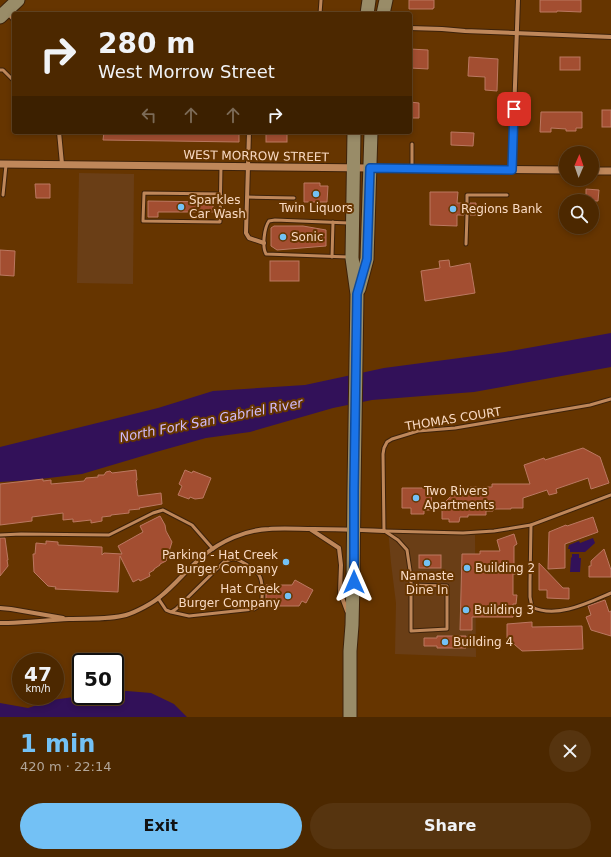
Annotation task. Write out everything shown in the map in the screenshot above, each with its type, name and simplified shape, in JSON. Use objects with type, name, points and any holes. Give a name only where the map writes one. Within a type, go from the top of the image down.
[{"type":"main road","points":[[7,16],[18,0]]},
{"type":"main road","points":[[366,12],[369,0]]},
{"type":"main road","points":[[350,717],[357,320],[357,294],[352,258],[354,134]]},
{"type":"main road","points":[[357,294],[367,259],[371,134]]},
{"type":"street","points":[[512,170],[518,0]]},
{"type":"street","points":[[412,28],[442,29],[465,32],[611,37]]},
{"type":"street","points":[[59,134],[62,164]]},
{"type":"street","points":[[249,134],[246,233],[249,238],[264,243]]},
{"type":"street","name":"WEST MORROW STREET","points":[[3,164],[559,170]]},
{"type":"street","points":[[599,171],[611,171]]},
{"type":"street","points":[[0,623],[113,618],[126,615],[158,598],[202,556],[212,549],[231,538],[249,532],[267,529],[354,529],[384,532]]},
{"type":"street","points":[[310,529],[339,548],[341,565],[340,592],[352,625]]},
{"type":"street","points":[[0,608],[70,619]]},
{"type":"lane","points":[[320,12],[321,0]]},
{"type":"lane","points":[[0,70],[3,70],[12,79]]},
{"type":"lane","points":[[412,144],[412,169]]},
{"type":"lane","points":[[3,164],[3,195]]},
{"type":"lane","points":[[220,194],[144,193],[143,221],[220,222],[221,166]]},
{"type":"lane","points":[[467,203],[467,195],[507,196]]},
{"type":"lane","points":[[247,197],[294,198]]},
{"type":"lane","points":[[466,244],[467,215]]},
{"type":"lane","points":[[352,258],[266,254],[264,251],[264,243],[265,230],[269,221],[353,223]]},
{"type":"lane","points":[[332,257],[333,222]]},
{"type":"lane","name":"THOMAS COURT","points":[[384,532],[383,454],[387,442],[392,439],[418,431],[455,428],[590,405],[611,399]]},
{"type":"lane","points":[[384,532],[463,533],[494,531],[531,525],[611,495]]},
{"type":"lane","points":[[0,535],[109,536],[153,513],[163,510],[192,525],[212,549]]},
{"type":"lane","points":[[531,525],[530,597],[532,607],[538,610],[550,612],[569,610],[611,593]]},
{"type":"lane","points":[[384,532],[398,540],[407,550],[411,577],[410,631],[447,629],[447,586],[411,585]]},
{"type":"lane","points":[[158,598],[166,610],[171,612],[189,616],[254,609],[262,602],[262,582],[260,576],[243,562],[233,558],[228,560],[224,562],[176,609],[171,612]]},
{"type":"shaded area","points":[[79,173],[134,174],[133,284],[77,283]]},
{"type":"shaded area","points":[[388,529],[475,535],[476,657],[395,654],[396,603]]},
{"type":"water","name":"North Fork San Gabriel River","points":[[611,333],[611,367],[474,392],[372,400],[333,408],[250,432],[206,438],[82,474],[0,482],[0,447],[158,408],[213,391],[305,385],[384,368],[505,352]]},
{"type":"water","points":[[593,538],[595,543],[585,552],[570,552],[570,549],[568,549],[569,545]]},
{"type":"water","points":[[572,554],[579,554],[579,558],[581,558],[580,572],[570,572]]},
{"type":"water","points":[[124,691],[151,693],[174,704],[187,717],[0,717],[0,703],[28,708],[37,705],[64,705],[64,698],[72,697],[72,705],[124,705]]},
{"type":"building","points":[[409,0],[434,0],[434,8],[409,9]]},
{"type":"building","points":[[540,0],[581,0],[581,12],[540,12]]},
{"type":"building","points":[[412,49],[428,50],[428,69],[412,68]]},
{"type":"building","points":[[469,57],[498,59],[497,91],[485,90],[485,77],[468,76]]},
{"type":"building","points":[[560,57],[580,57],[580,70],[560,70]]},
{"type":"building","points":[[412,102],[419,103],[419,118],[412,118]]},
{"type":"building","points":[[602,110],[611,110],[611,127],[602,127]]},
{"type":"building","points":[[541,112],[582,112],[582,128],[576,128],[576,131],[566,131],[566,129],[551,128],[551,132],[540,132]]},
{"type":"building","points":[[451,132],[474,133],[473,146],[451,145]]},
{"type":"building","points":[[104,134],[239,134],[239,142],[103,140]]},
{"type":"building","points":[[266,134],[287,134],[287,142],[266,142]]},
{"type":"building","name":"Twin Liquors","points":[[304,183],[320,183],[320,186],[328,186],[327,202],[304,202]]},
{"type":"building","points":[[35,184],[50,184],[50,198],[36,198]]},
{"type":"building","points":[[586,189],[599,190],[599,194],[586,194]]},
{"type":"building","name":"Regions Bank","points":[[430,192],[458,192],[457,203],[464,203],[467,206],[470,203],[476,203],[476,215],[470,215],[467,212],[464,215],[457,215],[457,226],[430,225]]},
{"type":"building","name":"Sparkles Car Wash","points":[[148,201],[213,202],[213,212],[158,212],[158,217],[148,217]]},
{"type":"building","points":[[274,226],[303,226],[326,230],[326,246],[277,250],[271,246],[271,228]]},
{"type":"building","points":[[0,250],[15,251],[14,276],[0,275]]},
{"type":"building","points":[[449,260],[450,267],[470,263],[475,293],[425,301],[421,271],[440,268],[439,261]]},
{"type":"building","points":[[270,261],[299,261],[299,281],[270,281]]},
{"type":"building","points":[[583,448],[600,457],[609,483],[591,489],[588,478],[556,489],[557,493],[549,495],[547,490],[523,498],[523,508],[493,509],[493,511],[486,511],[486,515],[468,515],[468,517],[460,517],[459,522],[449,522],[449,519],[442,519],[442,505],[457,490],[470,490],[470,487],[492,487],[492,484],[530,484],[524,465]]},
{"type":"building","points":[[136,470],[138,496],[161,493],[162,504],[129,510],[129,513],[102,517],[102,521],[91,523],[91,520],[73,522],[73,519],[63,520],[63,513],[32,517],[32,521],[0,525],[0,484],[43,479],[43,481],[51,480],[51,484],[84,481],[86,478],[98,477],[98,475],[104,475],[106,472],[110,471],[112,473]]},
{"type":"building","points":[[185,470],[192,473],[193,471],[211,478],[203,498],[195,499],[190,497],[189,499],[178,495],[182,486],[179,484]]},
{"type":"building","points":[[402,488],[432,488],[431,510],[424,510],[424,514],[411,514],[411,508],[402,508]]},
{"type":"building","points":[[160,516],[172,542],[166,561],[149,573],[150,576],[140,581],[139,579],[133,582],[120,556],[118,592],[55,589],[56,587],[48,586],[34,572],[33,554],[35,554],[36,543],[46,544],[46,541],[58,542],[58,545],[102,547],[102,555],[104,553],[122,554],[118,546],[143,532],[140,526]]},
{"type":"building","points":[[593,517],[598,532],[565,544],[565,568],[548,569],[549,532]]},
{"type":"building","points":[[514,534],[517,544],[514,546],[514,566],[517,566],[517,574],[513,574],[513,595],[517,595],[516,604],[513,604],[513,617],[472,617],[472,630],[460,630],[462,554],[480,554],[480,551],[500,551],[497,540]]},
{"type":"building","points":[[0,538],[5,538],[8,566],[0,576]]},
{"type":"building","points":[[604,549],[611,570],[611,577],[589,577],[589,566],[591,566],[591,561]]},
{"type":"building","points":[[419,555],[441,555],[441,568],[419,568]]},
{"type":"building","points":[[539,563],[563,588],[569,588],[569,599],[547,598],[547,590],[539,590]]},
{"type":"building","name":"Hat Creek Burger Company","points":[[295,580],[313,590],[306,603],[302,601],[299,606],[266,606],[266,585],[292,585]]},
{"type":"building","points":[[605,600],[609,612],[611,611],[611,636],[591,630],[586,617],[591,615],[588,606]]},
{"type":"building","points":[[532,622],[532,627],[582,626],[583,649],[522,651],[507,638],[507,624]]},
{"type":"building","name":"Building 4","points":[[437,636],[466,636],[466,648],[437,648],[437,646],[424,646],[424,638],[437,638]]},
{"type":"place","name":"Twin Liquors","points":[[316,194]]},
{"type":"place","name":"Sparkles Car Wash","points":[[181,207]]},
{"type":"place","name":"Regions Bank","points":[[453,209]]},
{"type":"place","name":"Sonic","points":[[283,237]]},
{"type":"place","name":"Two Rivers Apartments","points":[[416,498]]},
{"type":"place","name":"Parking - Hat Creek Burger Company","points":[[286,562]]},
{"type":"place","name":"Namaste Dine In","points":[[427,563]]},
{"type":"place","name":"Building 2","points":[[467,568]]},
{"type":"place","name":"Hat Creek Burger Company","points":[[288,596]]},
{"type":"place","name":"Building 3","points":[[466,610]]},
{"type":"place","name":"Building 4","points":[[445,642]]},
{"type":"route","points":[[354,582],[353,542],[357,294],[367,259],[370,168],[512,170],[514,109]]}]
